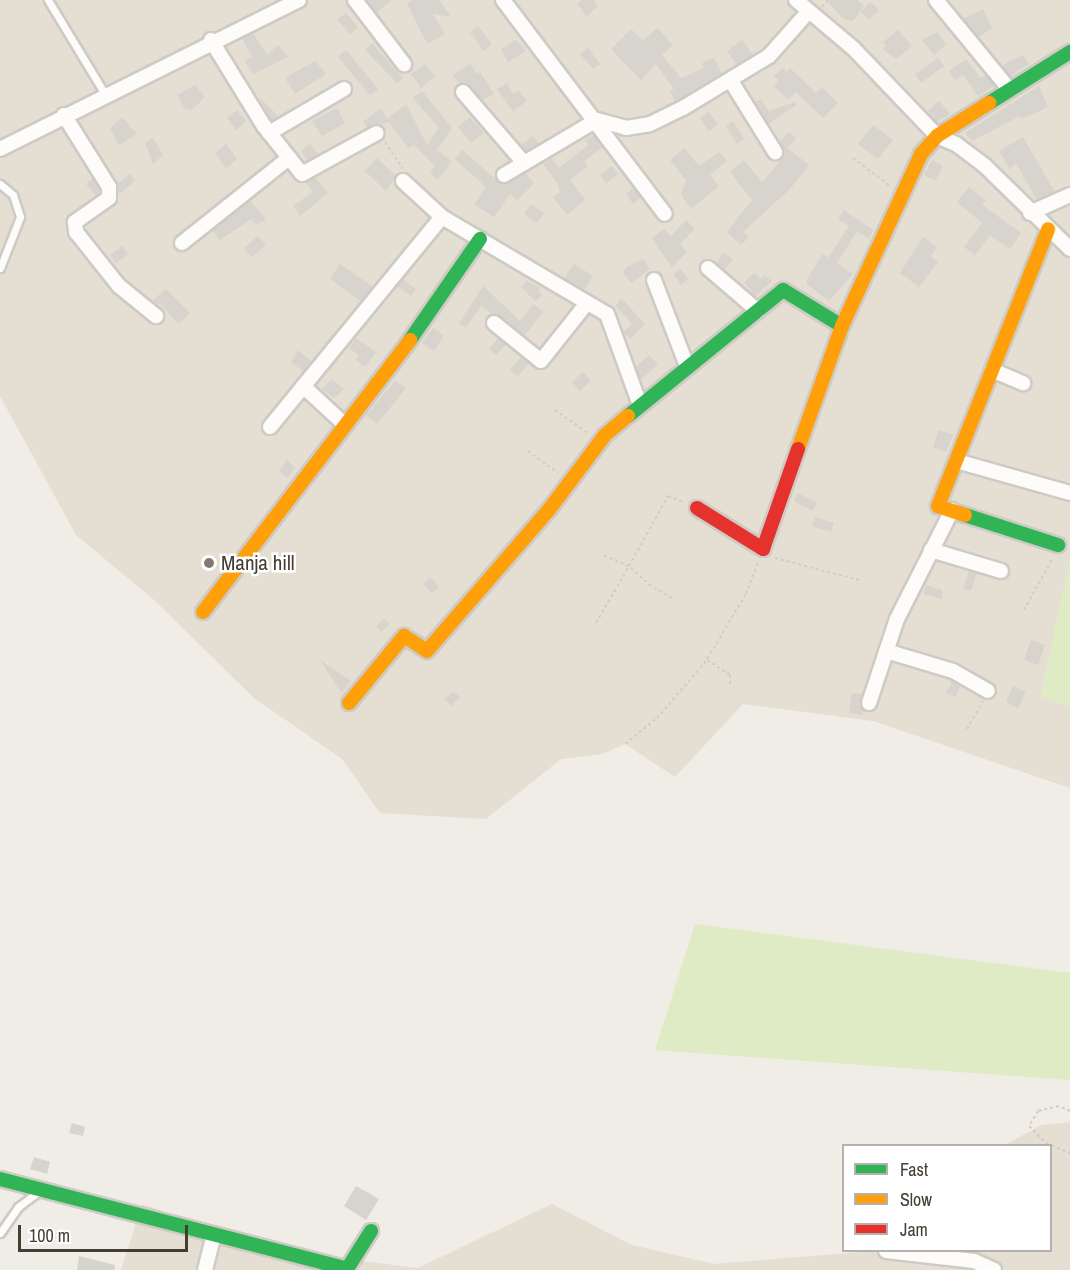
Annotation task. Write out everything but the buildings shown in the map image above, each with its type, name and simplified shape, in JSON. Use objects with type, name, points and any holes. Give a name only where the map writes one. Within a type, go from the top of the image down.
[{"type":"street","points":[[0,149],[211,40],[298,0]]},
{"type":"street","points":[[355,0],[404,64]]},
{"type":"street","points":[[503,0],[597,120],[664,214]]},
{"type":"street","points":[[796,0],[853,48],[936,136],[956,144],[985,166],[1030,213],[1070,249]]},
{"type":"street","points":[[936,0],[1009,89]]},
{"type":"street","points":[[504,175],[597,120],[626,128],[650,124],[731,81],[769,56],[809,11]]},
{"type":"street","points":[[211,40],[269,132],[302,174],[376,133]]},
{"type":"street","points":[[697,508],[763,549],[842,326],[921,154],[936,136],[1070,52]]},
{"type":"street","points":[[731,81],[775,152]]},
{"type":"street","points":[[269,132],[344,89]]},
{"type":"street","points":[[463,92],[524,163]]},
{"type":"street","points":[[64,115],[109,187],[110,198],[75,222],[76,232],[119,286],[156,316]]},
{"type":"street","points":[[182,243],[289,158]]},
{"type":"street","points":[[403,181],[442,217],[607,314],[640,405]]},
{"type":"street","points":[[1030,213],[1070,195]]},
{"type":"street","points":[[270,428],[442,217]]},
{"type":"street","points":[[1048,229],[938,506],[1058,545]]},
{"type":"street","points":[[203,612],[343,423],[389,369],[480,239]]},
{"type":"street","points":[[708,268],[758,311]]},
{"type":"street","points":[[654,280],[687,366]]},
{"type":"street","points":[[349,703],[404,636],[427,651],[570,482],[600,442],[640,405],[783,290],[842,326]]},
{"type":"street","points":[[494,323],[542,361],[587,303]]},
{"type":"street","points":[[992,370],[1023,383]]},
{"type":"street","points":[[303,386],[343,423]]},
{"type":"street","points":[[956,461],[1070,493]]},
{"type":"street","points":[[869,703],[897,619],[952,510]]},
{"type":"street","points":[[931,550],[1000,571]]},
{"type":"street","points":[[886,651],[953,671],[988,691]]},
{"type":"street","points":[[0,1179],[347,1269],[371,1231]]},
{"type":"street","points":[[205,1270],[214,1235]]},
{"type":"street","points":[[895,1252],[974,1261],[994,1270]]},
{"type":"lane","points":[[48,0],[105,94]]},
{"type":"lane","points":[[0,184],[13,195],[20,217],[0,268]]},
{"type":"lane","points":[[0,1233],[18,1207],[43,1191]]},
{"type":"path","points":[[376,133],[403,164],[403,181]]},
{"type":"path","points":[[853,158],[902,195]]},
{"type":"path","points":[[555,410],[600,442]]},
{"type":"path","points":[[528,451],[570,482]]},
{"type":"path","points":[[596,622],[668,496],[697,508]]},
{"type":"path","points":[[1024,610],[1058,545]]},
{"type":"path","points":[[625,744],[657,718],[707,660],[746,594],[763,549],[771,558],[859,580]]},
{"type":"path","points":[[601,554],[629,566],[651,586],[672,598]]},
{"type":"path","points":[[707,660],[730,675],[730,685]]},
{"type":"path","points":[[967,729],[988,691]]},
{"type":"path","points":[[1048,1144],[1029,1126],[1038,1111],[1059,1106],[1070,1111]]},
{"type":"path","points":[[1052,1146],[1070,1153]]},
{"type":"shaded area","points":[[0,0],[1070,0],[1070,788],[873,721],[743,704],[675,777],[625,744],[603,754],[561,759],[486,819],[380,813],[342,759],[254,698],[153,599],[76,535],[0,396]]},
{"type":"shaded area","points":[[1070,1122],[1070,1270],[121,1270],[142,1204],[277,1251],[418,1268],[552,1204],[632,1245],[714,1264],[861,1252],[1052,1252],[1052,1144],[1006,1144],[1042,1125]]},
{"type":"green space","points":[[1070,559],[1070,707],[1040,696]]},
{"type":"green space","points":[[695,924],[1070,973],[1070,1080],[655,1050]]},
{"type":"traffic: fast","points":[[989,103],[1070,52]]},
{"type":"traffic: fast","points":[[410,340],[480,239]]},
{"type":"traffic: fast","points":[[628,416],[783,290],[842,326]]},
{"type":"traffic: fast","points":[[965,515],[1058,545]]},
{"type":"traffic: fast","points":[[0,1179],[347,1269],[371,1231]]},
{"type":"traffic: slow","points":[[798,449],[842,326],[921,154],[937,136],[989,103]]},
{"type":"traffic: slow","points":[[965,515],[938,506],[1048,229]]},
{"type":"traffic: slow","points":[[203,612],[410,340]]},
{"type":"traffic: slow","points":[[349,703],[404,636],[427,651],[548,511],[605,435],[628,416]]},
{"type":"traffic: jam","points":[[697,508],[763,549],[798,449]]},
{"type":"place","name":"Manja hill","points":[[209,563]]}]
